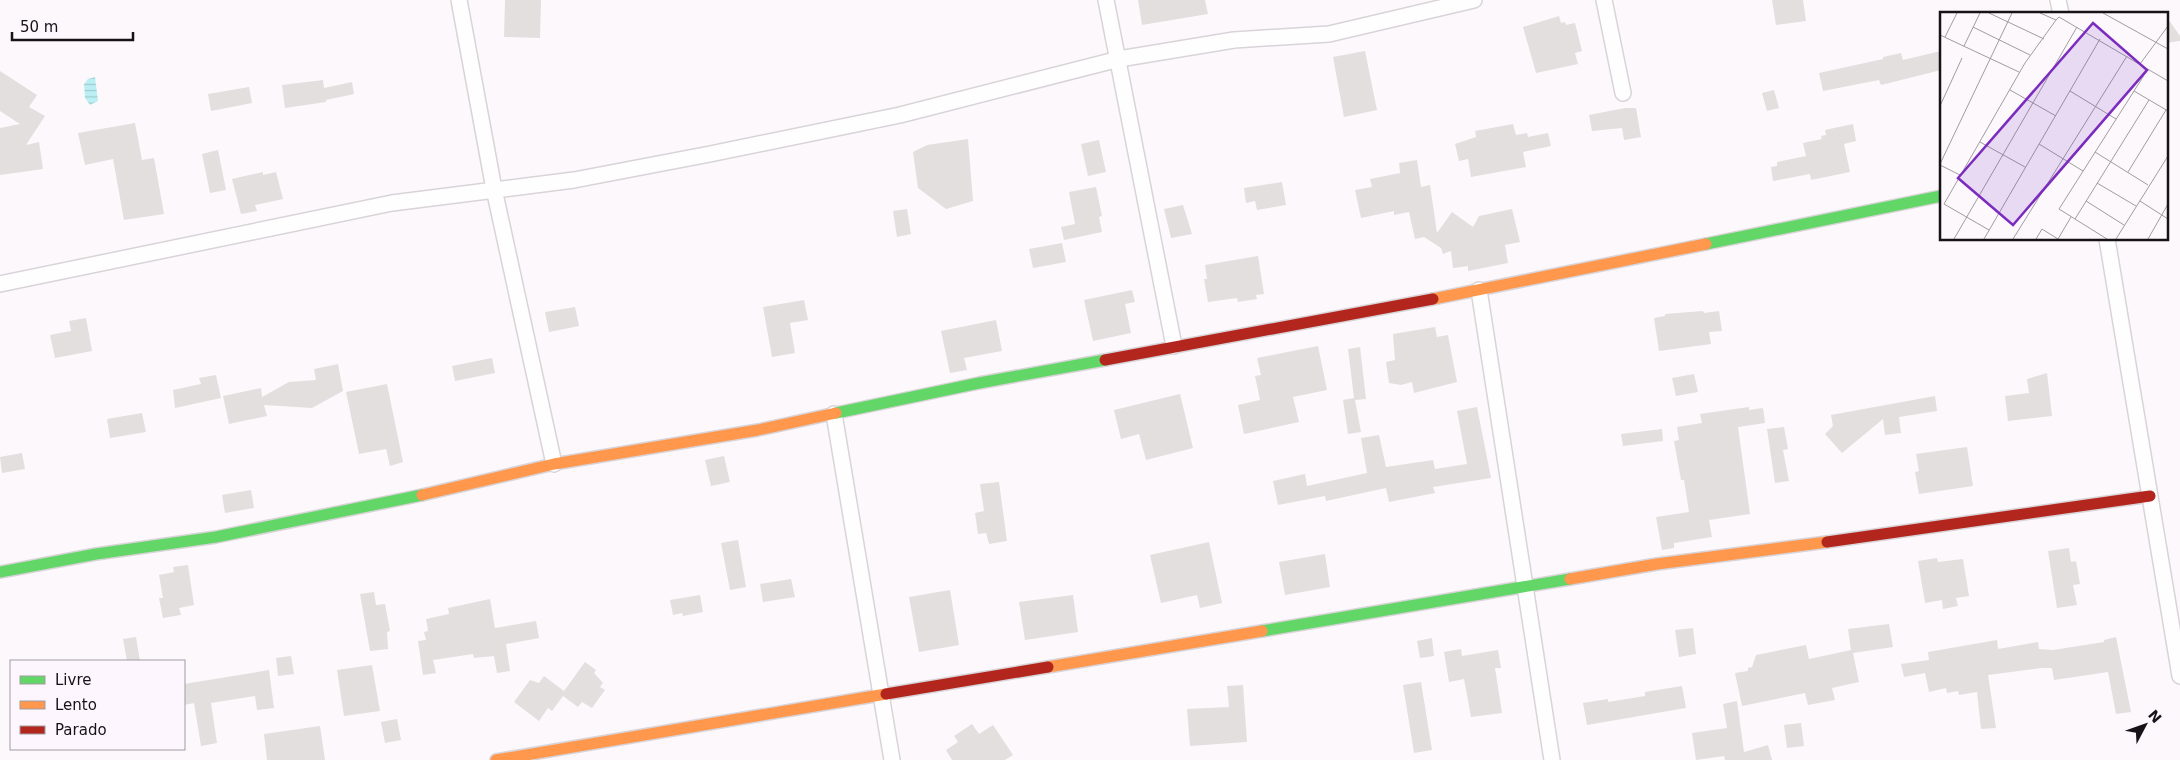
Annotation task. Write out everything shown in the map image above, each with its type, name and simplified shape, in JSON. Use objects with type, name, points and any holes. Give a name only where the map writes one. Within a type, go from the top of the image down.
[{"type":"street","points":[[459,0],[494,189],[554,464]]},
{"type":"street","points":[[1106,0],[1174,346]]},
{"type":"street","points":[[0,284],[392,203],[574,180],[900,115],[1119,59],[1234,40],[1329,34],[1474,0]]},
{"type":"street","points":[[1604,0],[1623,93]]},
{"type":"street","points":[[0,572],[96,554],[216,537],[434,494],[554,464],[758,430],[979,383],[1479,290],[1940,196]]},
{"type":"street","points":[[2107,240],[2179,656],[2180,676]]},
{"type":"street","points":[[1479,290],[1552,760]]},
{"type":"street","points":[[834,414],[892,760]]},
{"type":"street","points":[[496,760],[1657,564],[2150,496]]},
{"type":"water","points":[[95,77],[98,101],[90,105],[85,98],[84,84],[88,79]]},
{"type":"building","points":[[505,0],[541,0],[540,38],[504,37]]},
{"type":"building","points":[[1138,0],[1205,0],[1208,14],[1142,25]]},
{"type":"building","points":[[1772,0],[1803,0],[1806,21],[1776,25]]},
{"type":"building","points":[[1559,16],[1561,23],[1565,22],[1566,25],[1575,23],[1582,51],[1575,53],[1578,64],[1536,73],[1523,27]]},
{"type":"building","points":[[2168,19],[2180,36],[2180,41],[2168,43]]},
{"type":"building","points":[[1365,51],[1377,110],[1344,117],[1333,57]]},
{"type":"building","points":[[1940,51],[1940,70],[1881,85],[1879,80],[1823,91],[1819,73],[1883,59],[1883,57],[1901,53],[1903,60]]},
{"type":"building","points":[[0,71],[37,95],[29,107],[45,116],[26,145],[39,142],[43,169],[0,175],[0,128],[20,124],[0,111]]},
{"type":"building","points":[[323,80],[324,88],[352,82],[354,94],[326,100],[326,102],[285,108],[282,85]]},
{"type":"building","points":[[249,87],[252,103],[211,111],[208,94]]},
{"type":"building","points":[[1774,90],[1779,108],[1767,111],[1762,93]]},
{"type":"building","points":[[1625,108],[1636,108],[1641,137],[1624,140],[1622,128],[1592,131],[1589,115]]},
{"type":"building","points":[[135,123],[142,160],[154,158],[164,214],[124,220],[113,159],[85,165],[78,133]]},
{"type":"building","points":[[1513,124],[1516,135],[1527,133],[1528,137],[1548,133],[1551,146],[1523,152],[1526,167],[1471,177],[1468,159],[1459,161],[1455,144],[1476,137],[1475,131]]},
{"type":"building","points":[[1853,124],[1856,141],[1844,144],[1850,172],[1811,180],[1810,174],[1773,181],[1771,167],[1777,166],[1777,162],[1806,156],[1803,143],[1822,139],[1821,136],[1826,135],[1825,130]]},
{"type":"building","points":[[968,139],[973,201],[946,209],[918,188],[913,152],[927,145]]},
{"type":"building","points":[[1099,140],[1106,172],[1088,176],[1081,144]]},
{"type":"building","points":[[218,150],[226,190],[210,193],[202,154]]},
{"type":"building","points":[[1417,160],[1421,187],[1430,185],[1437,233],[1452,212],[1473,227],[1479,216],[1512,209],[1520,242],[1505,245],[1508,263],[1468,271],[1468,266],[1453,268],[1451,251],[1443,254],[1441,248],[1424,237],[1415,239],[1409,212],[1394,215],[1394,211],[1361,218],[1355,190],[1372,187],[1370,179],[1400,173],[1399,163]]},
{"type":"building","points":[[263,172],[263,175],[276,172],[283,199],[255,205],[257,211],[241,214],[232,179]]},
{"type":"building","points":[[1282,182],[1286,205],[1257,210],[1255,201],[1246,203],[1244,188]]},
{"type":"building","points":[[1096,187],[1102,216],[1099,217],[1102,232],[1064,240],[1061,227],[1075,224],[1069,192]]},
{"type":"building","points":[[1183,205],[1192,234],[1171,238],[1164,209]]},
{"type":"building","points":[[907,209],[911,234],[897,237],[893,211]]},
{"type":"building","points":[[1062,243],[1066,262],[1033,268],[1029,249]]},
{"type":"building","points":[[1258,256],[1264,294],[1256,295],[1257,299],[1238,302],[1237,298],[1208,302],[1204,279],[1207,279],[1205,265]]},
{"type":"building","points":[[1132,290],[1135,302],[1125,304],[1131,333],[1093,341],[1084,300]]},
{"type":"building","points":[[804,300],[808,320],[790,323],[795,353],[772,357],[763,307]]},
{"type":"building","points":[[575,307],[579,326],[549,332],[545,312]]},
{"type":"building","points":[[1703,311],[1704,313],[1719,311],[1722,331],[1709,332],[1711,344],[1659,351],[1654,318],[1665,316],[1665,314]]},
{"type":"building","points":[[86,318],[92,351],[55,358],[50,335],[71,331],[69,321]]},
{"type":"building","points":[[996,320],[1002,351],[964,358],[967,370],[950,373],[941,331]]},
{"type":"building","points":[[1435,327],[1437,337],[1448,335],[1457,382],[1414,393],[1412,382],[1401,385],[1389,383],[1386,362],[1395,360],[1393,334]]},
{"type":"building","points":[[1318,346],[1327,390],[1293,397],[1299,422],[1244,434],[1238,405],[1260,400],[1255,376],[1261,375],[1257,358]]},
{"type":"building","points":[[1360,347],[1366,399],[1355,400],[1361,432],[1348,434],[1343,400],[1354,398],[1348,349]]},
{"type":"building","points":[[492,358],[495,373],[455,381],[452,366]]},
{"type":"building","points":[[338,364],[343,391],[312,408],[264,405],[267,416],[229,424],[223,396],[261,388],[262,397],[289,382],[316,380],[314,369]]},
{"type":"building","points":[[2047,373],[2052,416],[2008,421],[2005,396],[2029,393],[2027,379]]},
{"type":"building","points":[[1694,374],[1698,392],[1676,396],[1672,378]]},
{"type":"building","points":[[216,375],[221,398],[175,408],[173,390],[201,384],[199,378]]},
{"type":"building","points":[[387,384],[403,462],[390,466],[386,449],[359,454],[346,392]]},
{"type":"building","points":[[1180,394],[1193,448],[1146,460],[1139,434],[1121,439],[1114,410]]},
{"type":"building","points":[[1935,396],[1937,411],[1899,417],[1901,433],[1885,435],[1883,419],[1842,453],[1825,434],[1833,426],[1831,415]]},
{"type":"building","points":[[1477,407],[1491,478],[1433,487],[1435,493],[1389,502],[1386,488],[1326,501],[1325,496],[1278,505],[1273,481],[1305,474],[1307,486],[1367,473],[1361,438],[1379,435],[1386,467],[1433,460],[1435,469],[1467,464],[1457,411]]},
{"type":"building","points":[[1749,407],[1749,410],[1763,408],[1765,423],[1738,427],[1750,514],[1709,520],[1712,537],[1674,543],[1674,548],[1662,550],[1656,517],[1689,512],[1684,480],[1681,480],[1674,441],[1679,440],[1677,427],[1702,423],[1700,414]]},
{"type":"building","points":[[142,413],[146,432],[110,438],[107,419]]},
{"type":"building","points":[[1784,427],[1788,449],[1783,450],[1789,481],[1775,483],[1767,429]]},
{"type":"building","points":[[1662,429],[1663,441],[1623,446],[1621,434]]},
{"type":"building","points":[[1967,447],[1973,486],[1919,494],[1915,472],[1919,471],[1916,454]]},
{"type":"building","points":[[22,453],[25,469],[2,473],[0,457]]},
{"type":"building","points":[[724,456],[730,482],[711,486],[705,460]]},
{"type":"building","points":[[999,482],[1007,541],[989,544],[986,533],[978,534],[975,513],[984,511],[980,484]]},
{"type":"building","points":[[251,490],[254,508],[225,513],[222,495]]},
{"type":"building","points":[[738,540],[746,587],[730,590],[721,543]]},
{"type":"building","points":[[1209,542],[1222,603],[1200,608],[1197,595],[1161,603],[1150,555]]},
{"type":"building","points":[[2069,548],[2071,562],[2076,561],[2080,584],[2073,585],[2077,605],[2057,608],[2048,551]]},
{"type":"building","points":[[1325,554],[1330,587],[1285,595],[1279,562]]},
{"type":"building","points":[[1937,558],[1938,562],[1963,559],[1969,596],[1956,598],[1958,606],[1943,609],[1942,600],[1925,603],[1918,561]]},
{"type":"building","points":[[188,565],[194,605],[179,608],[181,615],[163,618],[159,598],[163,598],[159,575],[174,572],[173,567]]},
{"type":"building","points":[[791,579],[795,597],[763,602],[760,584]]},
{"type":"building","points":[[950,590],[959,645],[919,652],[909,597]]},
{"type":"building","points":[[374,592],[376,605],[385,604],[390,631],[387,632],[388,649],[370,651],[360,594]]},
{"type":"building","points":[[700,595],[703,612],[683,616],[682,613],[673,615],[670,600]]},
{"type":"building","points":[[1073,595],[1078,632],[1025,640],[1019,602]]},
{"type":"building","points":[[490,599],[495,628],[536,621],[539,638],[506,644],[510,671],[497,673],[494,656],[474,658],[473,654],[433,660],[436,673],[423,675],[418,641],[426,640],[424,632],[428,631],[426,619],[449,614],[448,608]]},
{"type":"building","points":[[1889,624],[1893,647],[1853,653],[1859,682],[1832,688],[1835,700],[1808,705],[1805,693],[1742,706],[1735,673],[1748,671],[1748,668],[1752,667],[1756,655],[1806,645],[1809,659],[1851,650],[1848,629]]},
{"type":"building","points":[[1693,628],[1696,654],[1679,657],[1675,630]]},
{"type":"building","points":[[136,637],[140,660],[127,660],[123,639]]},
{"type":"building","points":[[2116,637],[2131,712],[2116,714],[2108,672],[2054,680],[2052,668],[2042,668],[1988,675],[1996,728],[1981,729],[1977,692],[1959,695],[1958,691],[1947,693],[1946,688],[1929,692],[1925,673],[1904,677],[1901,664],[1929,660],[1928,652],[1997,640],[1998,649],[2038,642],[2039,649],[2053,650],[2104,642],[2104,640]]},
{"type":"building","points":[[1432,638],[1434,656],[1420,658],[1417,641]]},
{"type":"building","points":[[1461,649],[1462,656],[1498,650],[1501,668],[1495,668],[1502,713],[1471,717],[1464,679],[1449,682],[1444,652]]},
{"type":"building","points":[[291,656],[294,674],[278,676],[276,658]]},
{"type":"building","points":[[585,662],[596,670],[594,673],[603,683],[600,687],[605,690],[592,708],[582,702],[578,707],[563,696],[552,711],[548,708],[539,721],[514,702],[530,680],[539,683],[544,676],[564,691]]},
{"type":"building","points":[[372,665],[380,711],[344,716],[337,670]]},
{"type":"building","points":[[269,670],[274,708],[257,710],[255,696],[211,703],[217,743],[201,746],[194,703],[185,705],[185,684]]},
{"type":"building","points":[[1421,682],[1432,750],[1414,753],[1403,685]]},
{"type":"building","points":[[1243,685],[1247,742],[1190,746],[1187,709],[1229,707],[1227,686]]},
{"type":"building","points":[[1682,686],[1686,708],[1587,725],[1583,703],[1608,699],[1608,702],[1645,696],[1645,692]]},
{"type":"building","points":[[1737,701],[1744,752],[1768,745],[1772,760],[1725,760],[1724,756],[1696,760],[1692,733],[1727,728],[1723,704]]},
{"type":"building","points":[[397,719],[401,740],[385,743],[381,722]]},
{"type":"building","points":[[1801,723],[1804,746],[1787,748],[1784,725]]},
{"type":"building","points":[[972,724],[979,734],[993,725],[1013,755],[1005,760],[952,760],[946,750],[958,742],[954,736]]},
{"type":"building","points":[[320,726],[325,760],[267,760],[264,734]]},
{"type":"traffic: fast","points":[[1706,244],[1940,196]]},
{"type":"traffic: fast","points":[[836,413],[979,383],[1105,360]]},
{"type":"traffic: fast","points":[[0,572],[96,554],[216,537],[422,495]]},
{"type":"traffic: fast","points":[[1262,631],[1570,579]]},
{"type":"traffic: slow","points":[[1433,299],[1706,244]]},
{"type":"traffic: slow","points":[[422,495],[554,464],[758,430],[836,413]]},
{"type":"traffic: slow","points":[[1570,579],[1657,564],[1827,542]]},
{"type":"traffic: slow","points":[[1048,667],[1262,631]]},
{"type":"traffic: slow","points":[[496,760],[886,694]]},
{"type":"traffic: jam","points":[[1105,360],[1433,299]]},
{"type":"traffic: jam","points":[[1827,542],[2150,496]]},
{"type":"traffic: jam","points":[[886,694],[1048,667]]}]
